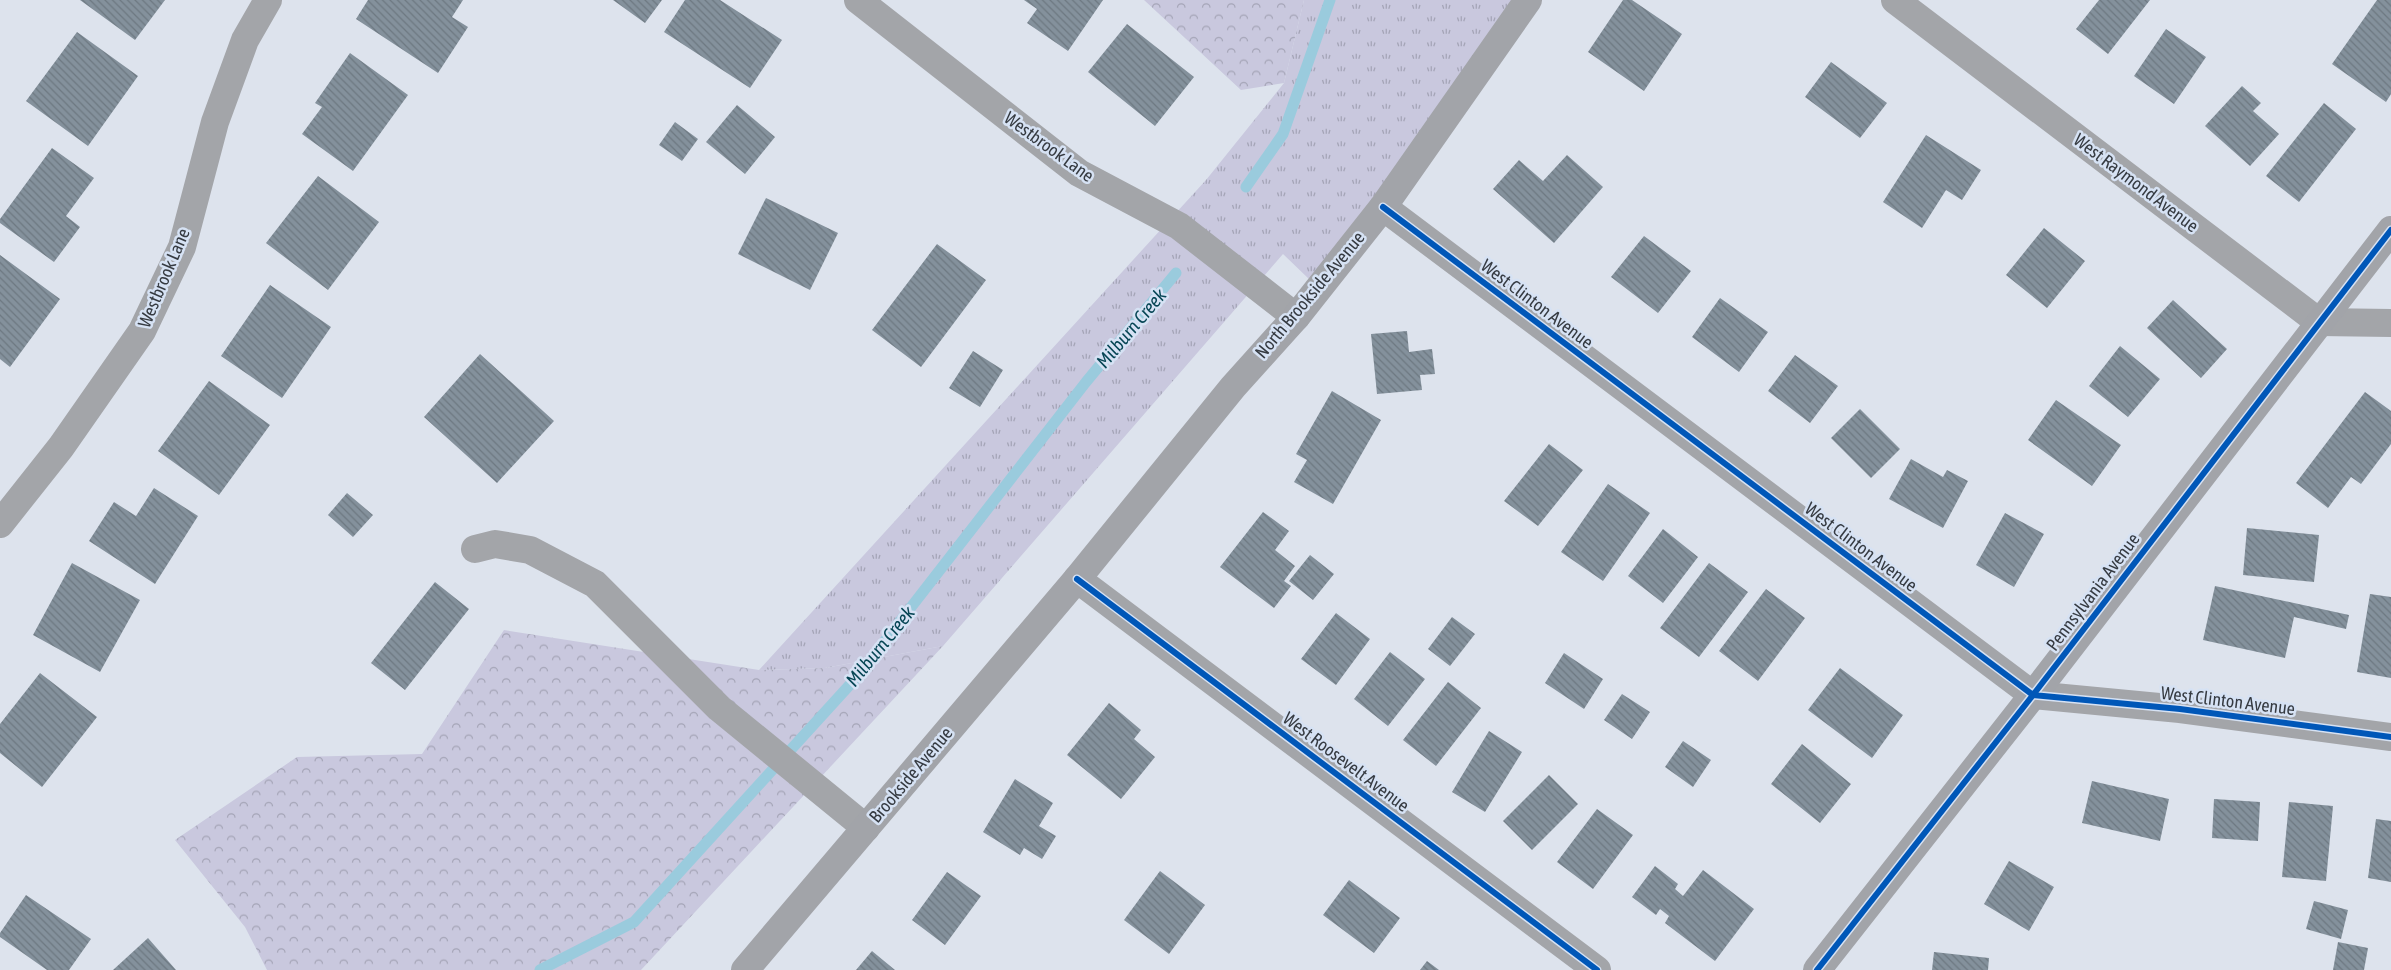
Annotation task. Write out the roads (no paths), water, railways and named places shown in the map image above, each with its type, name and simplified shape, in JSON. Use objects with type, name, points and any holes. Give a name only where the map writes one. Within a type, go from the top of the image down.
[{"type":"main road","name":"North Brookside Avenue","points":[[1077,579],[1233,386],[1296,317],[1383,207],[1528,0]]},
{"type":"main road","name":"Pennsylvania Avenue","points":[[1817,970],[2391,230]]},
{"type":"main road","name":"Brookside Avenue","points":[[745,970],[1077,579]]},
{"type":"street","name":"Westbrook Lane","points":[[0,524],[61,447],[142,331],[182,247],[216,122],[245,40],[268,0]]},
{"type":"street","name":"Westbrook Lane","points":[[858,0],[1079,173],[1179,226],[1296,317]]},
{"type":"street","name":"West Raymond Avenue","points":[[1895,0],[2319,322]]},
{"type":"street","name":"West Clinton Avenue","points":[[1383,207],[2032,695],[2180,709],[2391,737]]},
{"type":"street","points":[[2319,322],[2391,323]]},
{"type":"street","points":[[475,549],[495,544],[530,550],[595,584],[719,708],[866,828]]},
{"type":"street","name":"West Roosevelt Avenue","points":[[1077,579],[1597,970]]},
{"type":"waterway","name":"Milburn Creek","points":[[1246,187],[1283,134],[1330,0]]},
{"type":"waterway","name":"Milburn Creek","points":[[540,970],[634,922],[856,678],[1086,382],[1176,273]]}]
